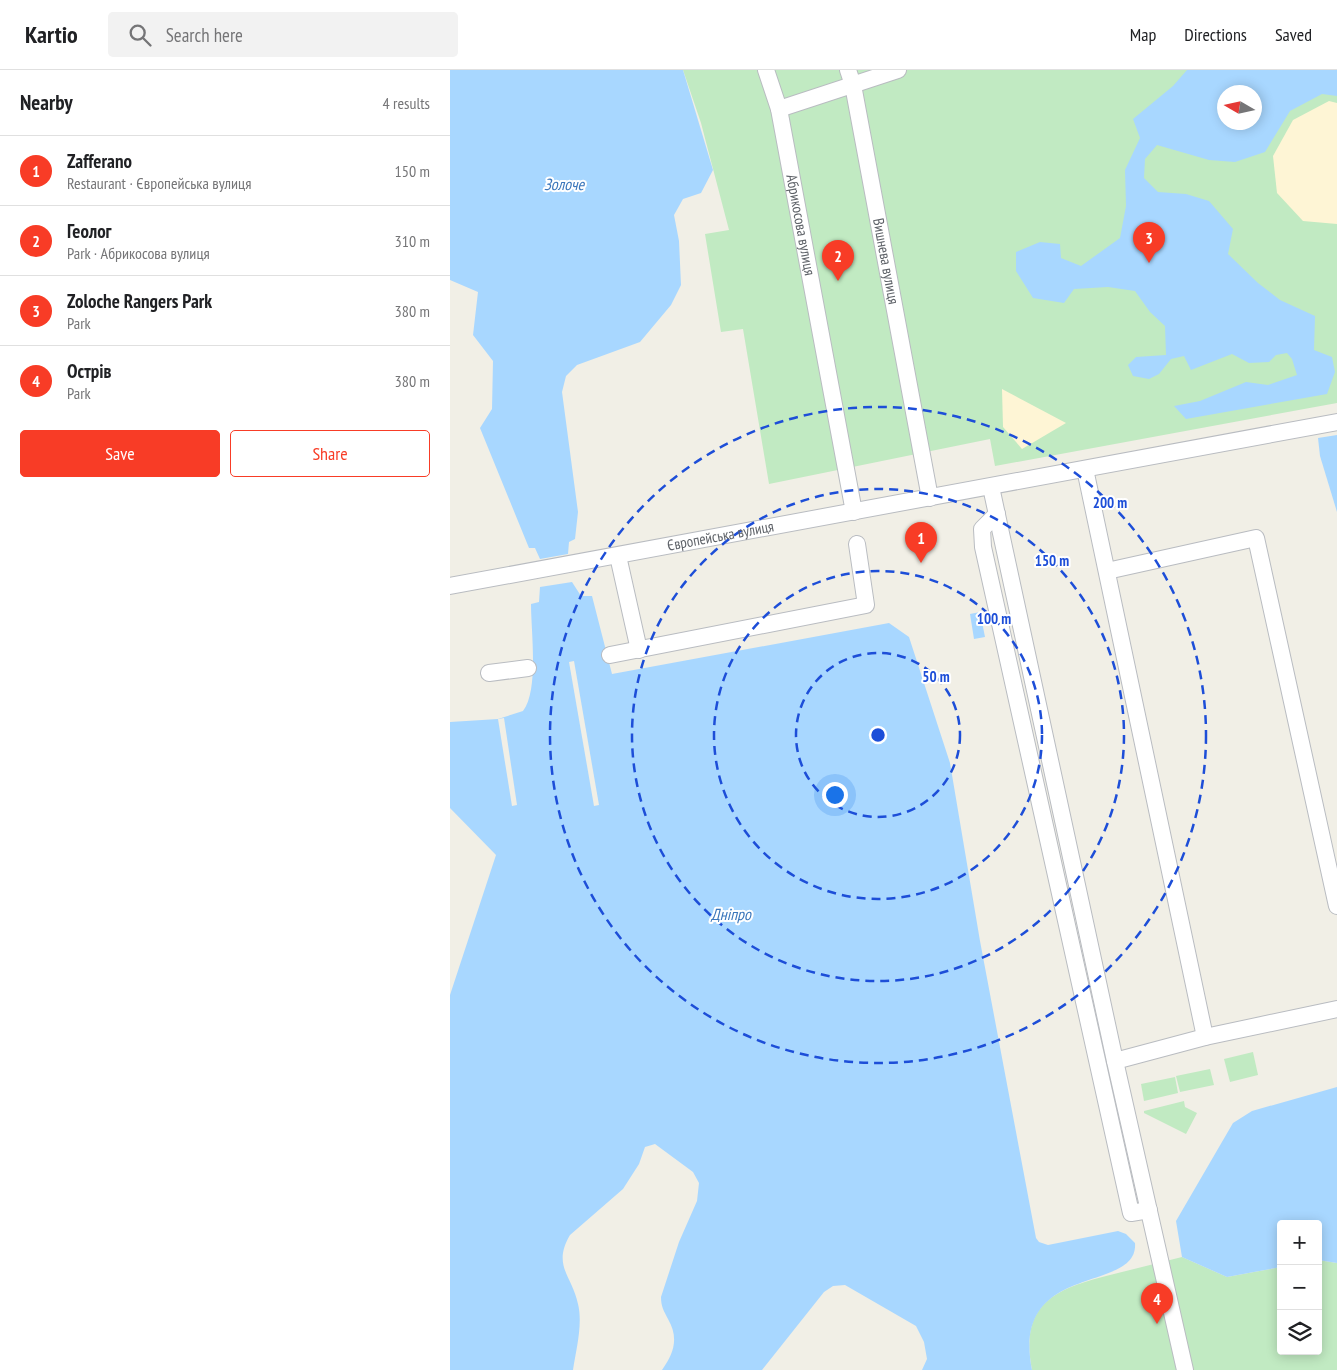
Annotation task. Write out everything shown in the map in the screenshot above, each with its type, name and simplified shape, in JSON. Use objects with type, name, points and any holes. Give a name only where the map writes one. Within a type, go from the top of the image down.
[{"type":"street","name":"Абрикосова вулиця","points":[[766,70],[779,109],[854,512]]},
{"type":"street","points":[[779,109],[851,77],[898,70]]},
{"type":"street","name":"Вишнева вулиця","points":[[851,77],[930,498]]},
{"type":"street","name":"Європейська вулиця","points":[[450,586],[1337,422]]},
{"type":"street","points":[[1086,469],[1205,1038]]},
{"type":"street","points":[[991,487],[1115,1061],[1185,1370]]},
{"type":"street","points":[[996,514],[982,529],[983,547],[1131,1213],[1149,1210]]},
{"type":"street","points":[[1108,571],[1256,538],[1337,906]]},
{"type":"street","points":[[610,654],[639,650],[866,605],[857,544]]},
{"type":"street","points":[[618,556],[639,650]]},
{"type":"street","points":[[489,674],[528,668]]},
{"type":"street","points":[[1115,1061],[1337,1008]]},
{"type":"green space","points":[[683,70],[1337,70],[1337,403],[995,466],[990,439],[769,484],[743,329],[721,332],[705,234],[729,230],[701,123]]},
{"type":"green space","points":[[1253,1052],[1258,1075],[1230,1082],[1224,1059]]},
{"type":"green space","points":[[1210,1069],[1214,1085],[1180,1092],[1176,1076]]},
{"type":"green space","points":[[1175,1077],[1178,1093],[1144,1101],[1141,1084]]},
{"type":"green space","points":[[1184,1101],[1185,1107],[1197,1113],[1186,1134],[1144,1113],[1144,1111]]},
{"type":"green space","points":[[1182,1257],[1227,1277],[1277,1268],[1277,1355],[1322,1355],[1322,1261],[1337,1263],[1337,1370],[1032,1370],[1029,1347],[1031,1329],[1036,1314],[1058,1294],[1090,1280]]},
{"type":"sand","points":[[1329,101],[1337,103],[1337,224],[1303,221],[1277,193],[1273,156],[1293,120]]},
{"type":"sand","points":[[1002,389],[1066,423],[1022,449],[1003,427]]},
{"type":"water","name":"Золоче","points":[[450,70],[683,70],[713,170],[701,193],[683,199],[674,215],[679,241],[681,285],[671,305],[640,342],[577,365],[566,376],[562,392],[578,512],[575,539],[569,542],[568,554],[540,559],[535,548],[529,548],[480,428],[492,409],[493,361],[473,335],[478,292],[450,280]]},
{"type":"water","points":[[1187,70],[1337,70],[1337,96],[1322,94],[1290,111],[1265,152],[1235,162],[1209,160],[1157,145],[1145,159],[1144,178],[1158,192],[1186,194],[1209,201],[1233,229],[1228,254],[1258,283],[1280,300],[1315,316],[1314,350],[1332,357],[1335,372],[1327,394],[1186,419],[1174,406],[1200,401],[1246,382],[1268,385],[1297,375],[1292,359],[1287,353],[1276,355],[1269,362],[1249,363],[1232,354],[1191,370],[1184,356],[1171,359],[1159,374],[1149,379],[1133,376],[1128,365],[1136,357],[1166,355],[1165,326],[1150,312],[1135,291],[1108,287],[1074,289],[1064,303],[1033,298],[1016,271],[1016,252],[1040,242],[1060,244],[1061,258],[1081,266],[1120,238],[1126,206],[1125,170],[1140,138],[1133,119],[1173,86]]},
{"type":"water","points":[[1337,435],[1337,512],[1320,456],[1318,438]]},
{"type":"water","name":"Дніпро","points":[[572,582],[581,596],[592,596],[612,674],[889,623],[909,637],[950,763],[980,941],[1036,1238],[1039,1242],[1048,1245],[1118,1231],[1126,1234],[1135,1243],[1131,1259],[1118,1269],[1077,1284],[1056,1295],[1039,1311],[1030,1335],[1032,1370],[922,1370],[927,1359],[924,1342],[916,1326],[845,1285],[833,1286],[824,1292],[762,1370],[662,1370],[670,1358],[674,1339],[671,1326],[662,1306],[661,1297],[679,1242],[697,1201],[699,1183],[693,1172],[655,1144],[645,1147],[639,1164],[623,1189],[570,1235],[565,1246],[563,1263],[578,1304],[580,1320],[573,1370],[450,1370],[450,995],[496,855],[450,808],[450,722],[498,719],[523,711],[528,702],[533,675],[531,604],[539,602],[540,587]]},
{"type":"water","points":[[980,612],[985,637],[974,639],[970,614]]},
{"type":"water","points":[[1337,1087],[1337,1263],[1322,1261],[1322,1220],[1277,1220],[1277,1268],[1227,1277],[1182,1257],[1176,1221],[1233,1123],[1252,1111]]},
{"type":"pier","points":[[574,661],[599,805],[594,806],[569,662]]},
{"type":"pier","points":[[504,718],[517,805],[512,806],[498,719]]},
{"type":"place","name":"Zoloche Rangers Park","points":[[1149,263]]},
{"type":"place","name":"Геолог","points":[[838,281]]},
{"type":"place","name":"Zafferano","points":[[921,563]]},
{"type":"place","name":"Острів","points":[[1157,1324]]}]
